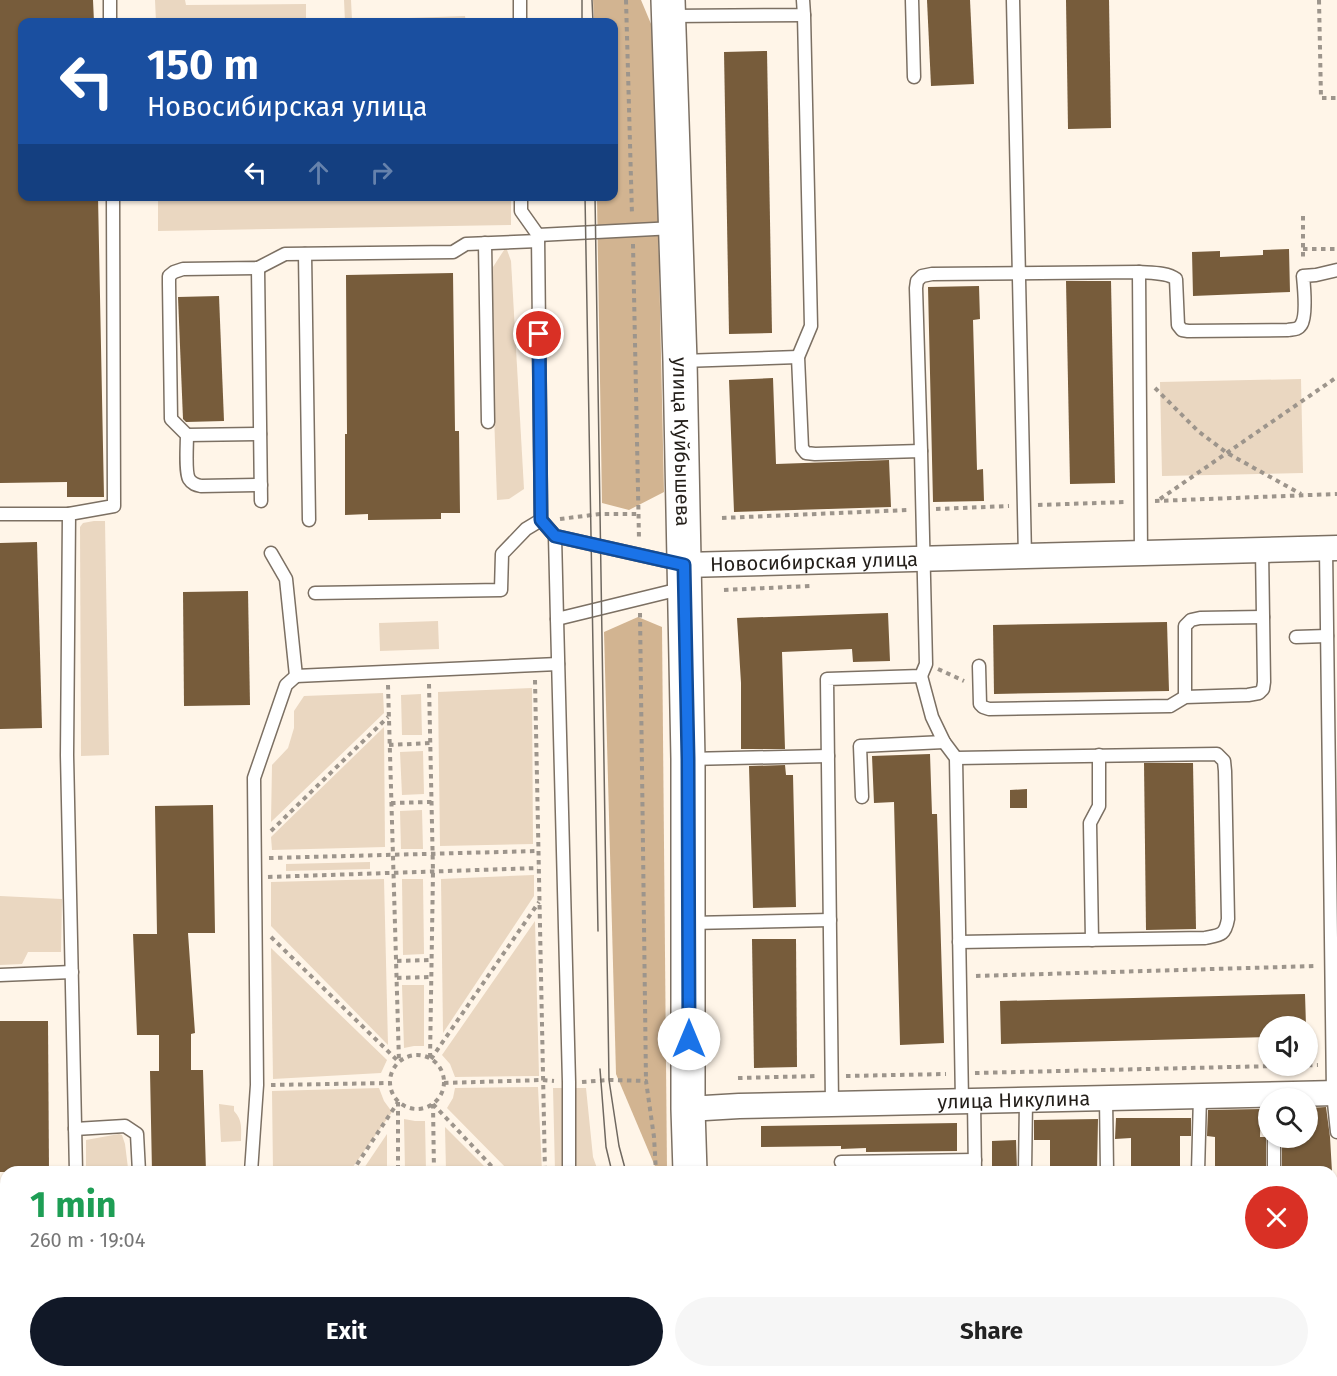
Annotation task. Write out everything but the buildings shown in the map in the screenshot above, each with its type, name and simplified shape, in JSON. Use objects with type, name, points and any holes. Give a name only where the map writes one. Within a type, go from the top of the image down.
[{"type":"main road","name":"улица Куйбышева","points":[[668,8],[685,576],[690,1166]]},
{"type":"street","name":"Новосибирская улица","points":[[685,576],[924,559],[1331,548]]},
{"type":"street","name":"улица Никулина","points":[[1318,1094],[1335,1093]]},
{"type":"street","name":"улица Никулина","points":[[688,1109],[1258,1096]]},
{"type":"lane","points":[[110,0],[110,18]]},
{"type":"lane","points":[[520,0],[520,18]]},
{"type":"lane","points":[[803,0],[811,326],[798,357],[802,448],[806,453],[815,454],[921,451]]},
{"type":"lane","points":[[912,0],[914,77]]},
{"type":"lane","points":[[1013,0],[1021,178],[1019,273],[1025,557]]},
{"type":"lane","points":[[668,8],[804,15]]},
{"type":"lane","points":[[0,514],[69,514],[114,506],[113,201]]},
{"type":"lane","points":[[521,201],[521,211],[538,238],[541,520],[555,536],[569,1082],[569,1166]]},
{"type":"lane","points":[[261,485],[201,486],[194,485],[189,480],[187,435],[171,419],[169,276],[174,272],[183,269],[258,268],[285,254],[453,252],[466,244],[675,228]]},
{"type":"lane","points":[[485,243],[488,422]]},
{"type":"lane","points":[[305,254],[309,520]]},
{"type":"lane","points":[[258,268],[261,501]]},
{"type":"lane","points":[[841,1162],[975,1166],[968,1101],[961,1073],[956,758],[944,742],[932,717],[924,670],[924,559],[917,281],[922,276],[932,274],[1139,272],[1165,274],[1176,279],[1178,325],[1182,330],[1288,330],[1298,328],[1303,324],[1304,276],[1337,270]]},
{"type":"lane","points":[[1139,272],[1141,554]]},
{"type":"lane","points":[[680,361],[798,357]]},
{"type":"lane","points":[[187,435],[260,434]]},
{"type":"lane","points":[[69,514],[67,755],[76,1166]]},
{"type":"lane","points":[[315,593],[501,590],[502,554],[526,530],[541,520]]},
{"type":"lane","name":"Новосибирская улица","points":[[555,536],[639,555],[685,576]]},
{"type":"lane","points":[[1331,548],[1327,636],[1333,1065],[1337,1132]]},
{"type":"lane","points":[[979,666],[980,704],[983,708],[989,709],[1170,706],[1185,697],[1259,693],[1263,689],[1264,682],[1262,550]]},
{"type":"lane","points":[[271,553],[286,579],[296,676]]},
{"type":"lane","points":[[556,619],[639,598],[685,576]]},
{"type":"lane","points":[[1185,697],[1185,626],[1191,620],[1200,618],[1263,617]]},
{"type":"lane","points":[[1296,637],[1327,636]]},
{"type":"lane","points":[[251,1166],[257,1085],[254,778],[286,685],[296,676],[558,664]]},
{"type":"lane","points":[[832,1104],[827,679],[924,670]]},
{"type":"lane","points":[[862,797],[860,746],[944,742]]},
{"type":"lane","points":[[956,758],[1217,754],[1224,761],[1228,919],[1227,928],[1221,935],[1205,938],[959,942]]},
{"type":"lane","points":[[1092,940],[1090,823],[1099,806],[1099,755]]},
{"type":"lane","points":[[688,759],[828,756]]},
{"type":"lane","points":[[688,923],[830,920]]},
{"type":"lane","points":[[0,975],[72,972]]},
{"type":"lane","points":[[1198,1166],[1200,1096]]},
{"type":"lane","points":[[1106,1098],[1107,1166]]},
{"type":"lane","points":[[1025,1166],[1026,1100]]},
{"type":"lane","points":[[75,1129],[125,1126],[138,1134],[139,1166]]},
{"type":"lane","points":[[1274,1166],[1275,1148]]},
{"type":"path","points":[[626,0],[640,514],[639,555]]},
{"type":"path","points":[[1319,0],[1321,98],[1337,98]]},
{"type":"path","points":[[1303,216],[1304,276]]},
{"type":"path","points":[[1303,249],[1337,249]]},
{"type":"path","points":[[1139,373],[1198,431],[1227,453],[1303,495]]},
{"type":"path","points":[[1158,501],[1337,377]]},
{"type":"path","points":[[541,520],[600,514],[640,514]]},
{"type":"path","points":[[639,598],[646,1081],[656,1166]]},
{"type":"path","points":[[534,666],[545,1166]]},
{"type":"path","points":[[924,670],[961,680]]},
{"type":"path","points":[[428,671],[433,854],[430,1059]]},
{"type":"path","points":[[388,673],[399,1062]]},
{"type":"path","points":[[255,853],[388,717]]},
{"type":"path","points":[[389,745],[431,743]]},
{"type":"path","points":[[391,803],[432,802]]},
{"type":"path","points":[[255,853],[394,855],[538,851]]},
{"type":"path","points":[[255,877],[538,868]]},
{"type":"path","points":[[430,1059],[539,901]]},
{"type":"path","points":[[256,922],[399,1062]]},
{"type":"path","points":[[396,961],[432,960]]},
{"type":"path","points":[[960,977],[1332,966]]},
{"type":"path","points":[[397,978],[432,977]]},
{"type":"path","points":[[423,1056],[441,1069],[443,1091],[433,1104],[420,1109],[412,1109],[398,1102],[390,1083],[391,1074],[399,1062],[406,1058],[423,1056]]},
{"type":"path","points":[[738,1078],[1333,1065]]},
{"type":"path","points":[[444,1083],[542,1080],[646,1081]]},
{"type":"path","points":[[257,1085],[390,1083]]},
{"type":"path","points":[[356,1166],[398,1102]]},
{"type":"path","points":[[398,1102],[398,1166]]},
{"type":"path","points":[[433,1104],[434,1166]]},
{"type":"path","points":[[433,1104],[491,1166]]},
{"type":"shaded area","points":[[155,0],[185,0],[186,5],[306,4],[306,18],[156,18]]},
{"type":"shaded area","points":[[344,0],[351,0],[352,18],[345,18]]},
{"type":"shaded area","points":[[593,0],[641,0],[654,31],[664,492],[629,510],[602,503],[597,201],[618,201],[618,18],[594,18]]},
{"type":"shaded area","points":[[465,16],[465,18],[408,18]]},
{"type":"shaded area","points":[[158,201],[511,201],[511,225],[158,231]]},
{"type":"shaded area","points":[[506,247],[511,261],[524,489],[509,499],[497,500],[491,328],[493,267]]},
{"type":"shaded area","points":[[1301,379],[1303,473],[1162,476],[1160,382]]},
{"type":"shaded area","points":[[105,521],[109,755],[81,756],[80,527],[83,523]]},
{"type":"shaded area","points":[[638,617],[662,627],[667,1166],[655,1166],[616,1074],[604,632]]},
{"type":"shaded area","points":[[438,621],[439,649],[380,651],[379,623]]},
{"type":"shaded area","points":[[532,688],[533,844],[440,846],[438,692]]},
{"type":"shaded area","points":[[383,693],[384,713],[271,822],[272,765],[288,748],[294,728],[294,711],[304,696]]},
{"type":"shaded area","points":[[421,694],[422,735],[402,735],[401,695]]},
{"type":"shaded area","points":[[384,727],[385,847],[272,850],[271,837]]},
{"type":"shaded area","points":[[423,751],[424,794],[402,795],[400,752]]},
{"type":"shaded area","points":[[422,810],[423,849],[401,849],[400,811]]},
{"type":"shaded area","points":[[370,862],[370,869],[286,871],[286,864]]},
{"type":"shaded area","points":[[534,875],[534,896],[443,1033],[441,879]]},
{"type":"shaded area","points":[[384,879],[388,1045],[271,926],[271,882]]},
{"type":"shaded area","points":[[402,879],[423,879],[424,954],[403,955]]},
{"type":"shaded area","points":[[0,896],[62,899],[61,952],[28,952],[22,964],[0,965]]},
{"type":"shaded area","points":[[535,921],[539,1076],[455,1077],[450,1064],[442,1055]]},
{"type":"shaded area","points":[[271,948],[387,1060],[381,1073],[273,1079]]},
{"type":"shaded area","points":[[402,985],[424,985],[424,1046],[404,1048]]},
{"type":"shaded area","points":[[538,1087],[542,1166],[504,1166],[447,1108],[453,1098],[455,1088]]},
{"type":"shaded area","points":[[379,1088],[392,1112],[354,1166],[273,1166],[272,1091]]},
{"type":"shaded area","points":[[553,1088],[586,1088],[593,1157],[596,1166],[555,1166]]},
{"type":"shaded area","points":[[219,1104],[234,1106],[240,1122],[241,1141],[221,1142]]},
{"type":"shaded area","points":[[404,1119],[425,1121],[426,1166],[405,1166]]},
{"type":"shaded area","points":[[445,1127],[484,1166],[446,1166]]},
{"type":"shaded area","points":[[387,1134],[387,1166],[365,1166]]},
{"type":"shaded area","points":[[122,1135],[128,1166],[86,1166],[86,1140]]},
{"type":"tram line","points":[[582,0],[582,18]]},
{"type":"tram line","points":[[592,0],[593,18]]},
{"type":"tram line","points":[[585,201],[598,931]]},
{"type":"tram line","points":[[595,201],[609,1080],[624,1166]]},
{"type":"tram line","points":[[600,1069],[606,1147],[611,1166]]},
{"type":"route","points":[[539,334],[541,520],[555,536],[684,565],[688,759],[689,1039]]}]
